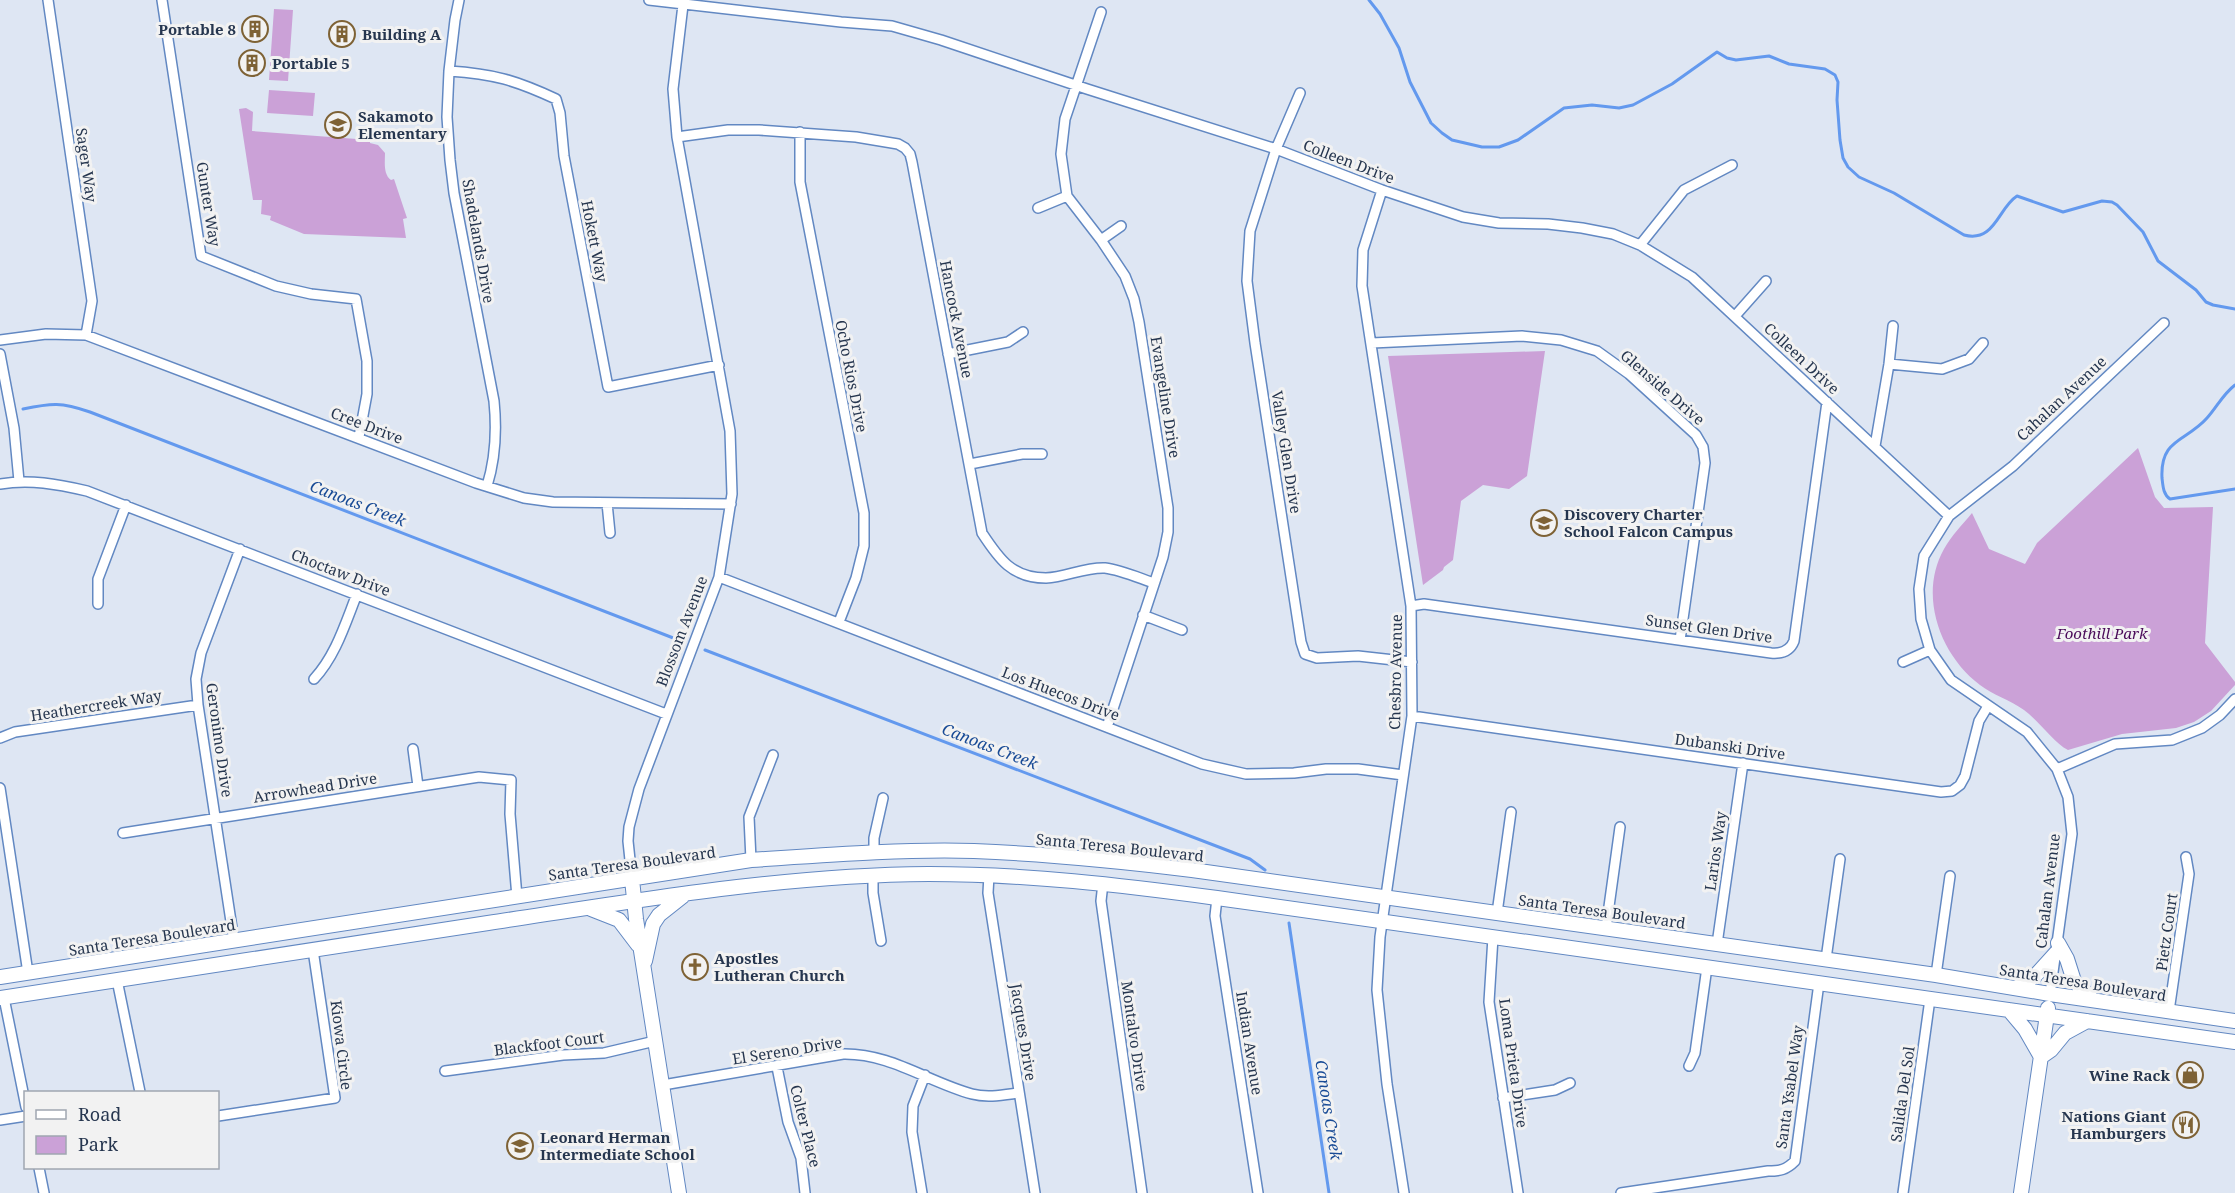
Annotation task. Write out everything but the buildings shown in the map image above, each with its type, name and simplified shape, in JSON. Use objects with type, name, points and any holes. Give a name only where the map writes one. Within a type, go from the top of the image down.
[{"type":"main road","name":"Santa Teresa Boulevard","points":[[0,977],[751,861],[874,852],[973,851],[1090,858],[1385,897],[1936,975],[2235,1021]]},
{"type":"main road","points":[[2,998],[686,893],[873,876],[989,875],[1102,883],[1217,898],[2235,1042]]},
{"type":"main road","name":"Blossom Avenue","points":[[632,879],[679,1193]]},
{"type":"main road","points":[[644,966],[654,924],[659,915],[686,893]]},
{"type":"main road","points":[[589,908],[619,920],[641,950]]},
{"type":"main road","points":[[2016,988],[2035,975],[2057,948],[2067,959],[2074,981],[2093,1000]]},
{"type":"main road","name":"Cahalan Avenue","points":[[2021,1193],[2050,994]]},
{"type":"main road","points":[[2009,1010],[2025,1029],[2041,1057],[2051,1050],[2065,1033],[2087,1021]]},
{"type":"street","name":"Sager Way","points":[[48,0],[92,301],[86,335]]},
{"type":"street","name":"Gunter Way","points":[[162,0],[201,256],[276,286],[311,294],[356,299],[367,362],[367,394],[359,438]]},
{"type":"street","name":"Shadelands Drive","points":[[459,0],[449,71],[447,128],[452,182],[494,401],[497,429],[496,449],[487,486]]},
{"type":"street","name":"Colleen Drive","points":[[649,0],[892,26],[1276,149],[1382,190],[1463,217],[1499,223],[1548,224],[1613,234],[1640,245],[1692,277],[1949,516]]},
{"type":"street","name":"Blossom Avenue","points":[[632,879],[628,841],[629,827],[639,789],[719,577],[731,504],[730,430],[677,136],[673,89],[682,4]]},
{"type":"street","name":"Evangeline Drive","points":[[1101,12],[1065,119],[1061,154],[1067,196],[1125,276],[1134,298],[1168,508],[1163,557],[1107,727]]},
{"type":"street","name":"Hokett Way","points":[[449,71],[489,74],[522,82],[556,99],[560,113],[564,156],[608,387],[719,365]]},
{"type":"street","points":[[1276,149],[1300,93]]},
{"type":"street","name":"Hancock Avenue","points":[[677,136],[728,130],[800,132],[856,137],[898,144],[905,148],[910,154],[982,533],[999,559],[1019,573],[1047,578],[1079,570],[1107,568],[1154,583]]},
{"type":"street","name":"Ocho Rios Drive","points":[[800,132],[800,182],[864,513],[864,546],[856,578],[839,622]]},
{"type":"street","name":"Valley Glen Drive","points":[[1276,149],[1250,231],[1247,281],[1301,642],[1305,654],[1317,658],[1358,656],[1412,662]]},
{"type":"street","points":[[1640,245],[1684,190],[1732,165]]},
{"type":"street","name":"Chesbro Avenue","points":[[1382,190],[1363,250],[1362,286],[1411,606],[1412,716],[1385,897],[1377,990],[1387,1084],[1404,1193]]},
{"type":"street","points":[[1038,208],[1067,196]]},
{"type":"street","points":[[1101,240],[1121,226]]},
{"type":"street","points":[[1735,316],[1766,281]]},
{"type":"street","name":"Cahalan Avenue","points":[[2050,994],[2072,834],[2068,797],[2057,770],[2027,732],[1951,680],[1930,650],[1921,619],[1919,589],[1924,556],[1949,516],[2013,466],[2164,323]]},
{"type":"street","points":[[1875,446],[1893,326]]},
{"type":"street","points":[[948,354],[1008,342],[1023,333]]},
{"type":"street","name":"Cree Drive","points":[[0,340],[46,334],[86,335],[524,498],[553,502],[731,504]]},
{"type":"street","name":"Glenside Drive","points":[[1372,344],[1522,336],[1561,340],[1597,351],[1629,374],[1696,435],[1704,447],[1705,463],[1680,639]]},
{"type":"street","points":[[1889,364],[1942,369],[1969,359],[1983,343]]},
{"type":"street","points":[[0,354],[14,428],[19,481]]},
{"type":"street","name":"Sunset Glen Drive","points":[[1411,606],[1424,604],[1778,653],[1791,647],[1794,640],[1827,402]]},
{"type":"street","points":[[970,464],[1022,454],[1042,454]]},
{"type":"street","name":"Choctaw Drive","points":[[0,484],[19,481],[87,490],[666,714]]},
{"type":"street","points":[[607,502],[610,533]]},
{"type":"street","points":[[98,604],[98,579],[126,505]]},
{"type":"street","name":"Geronimo Drive","points":[[234,941],[196,679],[201,653],[240,549]]},
{"type":"street","name":"Los Huecos Drive","points":[[719,577],[1202,764],[1246,774],[1358,768],[1403,775]]},
{"type":"street","points":[[314,680],[336,648],[357,594]]},
{"type":"street","points":[[1143,615],[1182,630]]},
{"type":"street","points":[[1903,662],[1930,650]]},
{"type":"street","points":[[2057,770],[2115,744],[2172,740],[2202,728],[2220,715],[2235,699]]},
{"type":"street","name":"Heathercreek Way","points":[[0,738],[15,732],[198,705]]},
{"type":"street","name":"Dubanski Drive","points":[[1412,716],[1941,792],[1952,791],[1960,785],[1965,776],[1979,722],[1988,706]]},
{"type":"street","points":[[413,748],[418,786]]},
{"type":"street","points":[[751,861],[749,817],[773,754]]},
{"type":"street","name":"Larios Way","points":[[1717,944],[1743,763]]},
{"type":"street","name":"Arrowhead Drive","points":[[123,833],[479,777],[511,780],[510,814],[518,897]]},
{"type":"street","points":[[0,788],[28,973]]},
{"type":"street","points":[[874,852],[874,838],[883,798]]},
{"type":"street","points":[[1497,913],[1511,812]]},
{"type":"street","points":[[1606,928],[1620,827]]},
{"type":"street","name":"Pietz Court","points":[[2169,1011],[2189,874],[2186,857]]},
{"type":"street","points":[[1826,959],[1840,859]]},
{"type":"street","name":"Jacques Drive","points":[[989,875],[988,893],[1035,1193]]},
{"type":"street","points":[[873,876],[873,893],[881,941]]},
{"type":"street","points":[[1936,975],[1950,876]]},
{"type":"street","name":"Montalvo Drive","points":[[1102,883],[1101,901],[1142,1193]]},
{"type":"street","name":"Indian Avenue","points":[[1217,898],[1215,916],[1258,1193]]},
{"type":"street","name":"Loma Prieta Drive","points":[[1493,937],[1489,1002],[1518,1193]]},
{"type":"street","name":"Kiowa Circle","points":[[219,1116],[335,1098],[313,950]]},
{"type":"street","points":[[1689,1066],[1695,1053],[1707,967]]},
{"type":"street","points":[[117,980],[140,1091]]},
{"type":"street","name":"Santa Ysabel Way","points":[[1621,1193],[1778,1171],[1787,1168],[1795,1161],[1819,983]]},
{"type":"street","points":[[2,998],[24,1098]]},
{"type":"street","name":"Salida Del Sol","points":[[1903,1193],[1930,999]]},
{"type":"street","name":"Blackfoot Court","points":[[445,1071],[563,1055],[604,1053],[655,1041]]},
{"type":"street","name":"El Sereno Drive","points":[[663,1085],[843,1054],[861,1054],[972,1094],[993,1096],[1018,1093]]},
{"type":"street","name":"Colter Place","points":[[777,1067],[788,1122],[801,1158],[805,1193]]},
{"type":"street","points":[[922,1193],[912,1123],[913,1106],[924,1075]]},
{"type":"street","points":[[1503,1098],[1555,1090],[1570,1083]]},
{"type":"street","points":[[0,1120],[24,1116]]},
{"type":"street","points":[[39,1169],[44,1193]]},
{"type":"green space","points":[[274,9],[293,10],[288,81],[269,80]]},
{"type":"green space","points":[[269,90],[315,93],[313,116],[267,113]]},
{"type":"green space","points":[[246,108],[253,112],[252,131],[370,140],[370,143],[378,145],[385,153],[387,175],[391,180],[394,179],[407,218],[403,219],[406,238],[304,234],[270,220],[271,216],[261,214],[262,200],[253,200],[239,109]]},
{"type":"green space","points":[[1545,351],[1527,476],[1509,489],[1483,485],[1461,501],[1453,560],[1423,585],[1388,356]]},
{"type":"green space","name":"Foothill Park","points":[[2138,448],[2155,497],[2164,508],[2213,507],[2205,643],[2235,685],[2211,711],[2194,722],[2176,728],[2122,734],[2068,750],[2024,710],[1980,685],[1954,658],[1937,623],[1933,604],[1936,567],[1947,544],[1972,513],[1989,549],[2025,564],[2037,543]]},
{"type":"waterway","points":[[1369,0],[1380,14],[1399,48],[1410,82],[1431,123],[1452,140],[1482,147],[1499,147],[1518,140],[1564,108],[1592,105],[1619,108],[1633,105],[1672,84],[1717,52],[1736,60],[1769,56],[1789,64],[1825,69],[1835,75],[1838,82],[1840,140],[1843,158],[1848,167],[1859,177],[1894,193],[1964,235],[1983,234],[2017,196],[2063,212],[2102,201],[2112,202],[2143,232],[2158,261],[2196,290],[2206,302],[2235,309]]},
{"type":"waterway","points":[[2235,385],[2199,426],[2170,448],[2162,465],[2163,487],[2170,499],[2235,489]]},
{"type":"waterway","name":"Canoas Creek","points":[[23,409],[56,404],[90,412],[681,641]]},
{"type":"waterway","name":"Canoas Creek","points":[[705,650],[1250,859],[1265,870]]},
{"type":"waterway","name":"Canoas Creek","points":[[1289,923],[1329,1193]]},
{"type":"place","name":"Portable 8","points":[[255,29]]},
{"type":"place","name":"Building A","points":[[342,34]]},
{"type":"place","name":"Portable 5","points":[[252,63]]},
{"type":"place","name":"Sakamoto Elementary","points":[[338,125]]},
{"type":"place","name":"Discovery Charter School Falcon Campus","points":[[1544,523]]},
{"type":"place","name":"Apostles Lutheran Church","points":[[695,967]]},
{"type":"place","name":"Wine Rack","points":[[2190,1075]]},
{"type":"place","name":"Nations Giant Hamburgers","points":[[2186,1125]]},
{"type":"place","name":"Leonard Herman Intermediate School","points":[[520,1146]]}]
